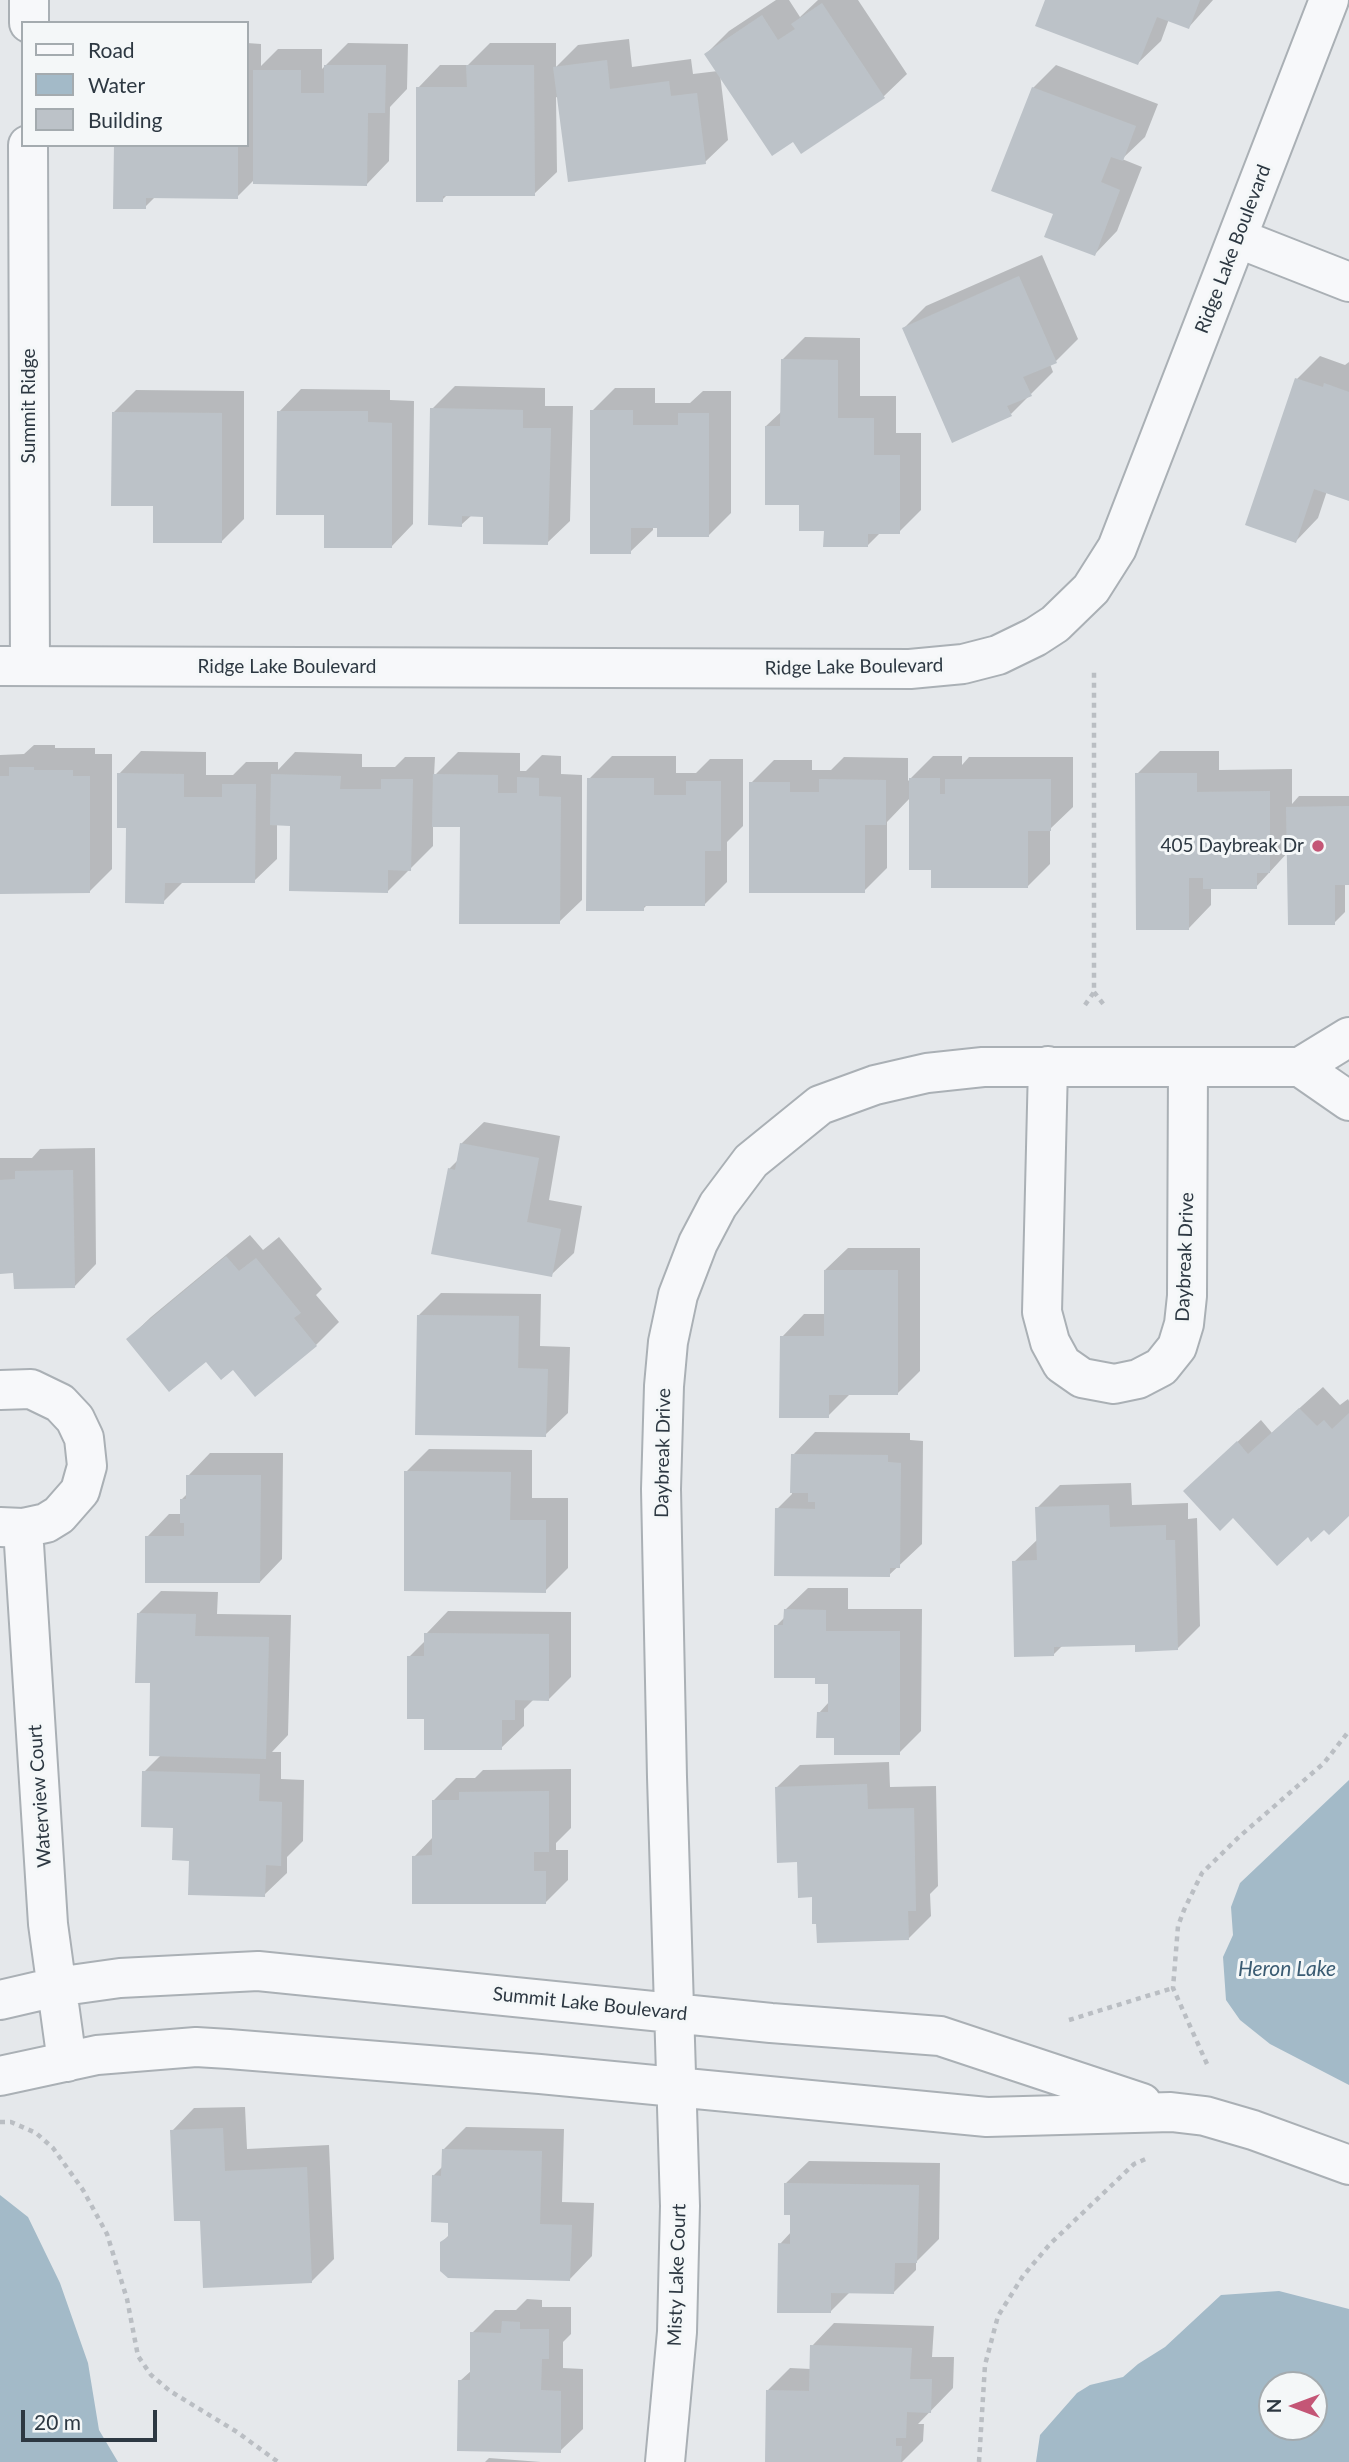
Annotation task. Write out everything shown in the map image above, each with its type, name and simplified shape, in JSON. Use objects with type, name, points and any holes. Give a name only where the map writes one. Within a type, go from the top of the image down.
[{"type":"street","points":[[29,0],[29,21]]},
{"type":"street","name":"Ridge Lake Boulevard","points":[[15,666],[910,669],[962,664],[998,655],[1055,624],[1091,589],[1117,548],[1329,0]]},
{"type":"street","name":"Summit Ridge","points":[[15,666],[28,147]]},
{"type":"street","points":[[1237,238],[1349,282]]},
{"type":"street","points":[[1349,1037],[1300,1067],[1349,1101]]},
{"type":"street","name":"Daybreak Drive","points":[[1048,1066],[1042,1312],[1050,1342],[1062,1364],[1082,1378],[1114,1384],[1138,1379],[1161,1367],[1177,1347],[1184,1324],[1187,1296],[1188,1067]]},
{"type":"street","name":"Daybreak Drive","points":[[676,2087],[662,1503],[664,1386],[667,1342],[678,1295],[698,1244],[718,1205],[751,1161],[820,1105],[874,1085],[927,1073],[983,1067],[1300,1067]]},
{"type":"street","name":"Waterview Court","points":[[0,1390],[31,1389],[60,1403],[75,1419],[84,1438],[87,1466],[80,1491],[59,1515],[47,1523],[11,1527],[48,1924],[67,2062]]},
{"type":"street","name":"Summit Lake Boulevard","points":[[0,2000],[56,1987],[120,1978],[258,1971],[771,2023],[940,2036],[1171,2112]]},
{"type":"street","name":"Summit Lake Boulevard","points":[[0,2076],[97,2055],[196,2047],[540,2074],[987,2117],[1171,2112],[1205,2116],[1253,2130],[1349,2165]]},
{"type":"street","name":"Misty Lake Court","points":[[665,2462],[677,2332],[680,2220],[676,2087]]},
{"type":"path","points":[[1085,1005],[1094,992],[1094,671]]},
{"type":"path","points":[[1094,992],[1104,1005]]},
{"type":"path","points":[[1207,2064],[1172,1988],[1178,1926],[1202,1873],[1324,1763],[1349,1731]]},
{"type":"path","points":[[1069,2020],[1172,1988]]},
{"type":"path","points":[[0,2122],[11,2122],[36,2133],[52,2148],[83,2190],[107,2234],[127,2299],[138,2356],[151,2375],[170,2391],[237,2432],[278,2462]]},
{"type":"path","points":[[979,2462],[985,2365],[998,2316],[1023,2276],[1051,2244],[1134,2164],[1158,2153]]},
{"type":"water","name":"Heron Lake","points":[[1349,1780],[1349,2085],[1270,2044],[1240,2020],[1226,2000],[1223,1957],[1233,1935],[1231,1907],[1240,1883]]},
{"type":"water","points":[[0,2195],[28,2217],[60,2283],[88,2363],[99,2430],[118,2462],[0,2462]]},
{"type":"water","points":[[1279,2291],[1349,2309],[1349,2462],[1036,2462],[1040,2435],[1077,2393],[1090,2385],[1123,2377],[1165,2347],[1221,2295]]},
{"type":"building","points":[[1045,0],[1200,0],[1189,29],[1157,17],[1138,65],[1035,26]]},
{"type":"building","points":[[822,3],[885,98],[801,154],[793,142],[772,156],[704,54],[762,15],[778,40],[795,29],[791,24]]},
{"type":"building","points":[[607,60],[610,89],[669,81],[671,96],[697,93],[706,164],[568,182],[553,67]]},
{"type":"building","points":[[324,65],[386,65],[385,113],[368,113],[367,186],[253,184],[253,70],[301,70],[301,93],[324,93]]},
{"type":"building","points":[[466,65],[534,65],[535,196],[443,196],[443,202],[416,202],[416,87],[467,87]]},
{"type":"building","points":[[1032,87],[1136,126],[1123,161],[1111,157],[1101,182],[1120,190],[1095,256],[1044,237],[1053,214],[991,191]]},
{"type":"building","points":[[114,147],[238,147],[238,199],[146,198],[146,209],[113,209]]},
{"type":"building","points":[[1019,276],[1057,363],[1023,377],[1032,396],[1007,406],[1012,416],[952,443],[902,328]]},
{"type":"building","points":[[781,359],[838,360],[838,418],[874,418],[874,455],[900,455],[900,534],[868,534],[868,547],[823,547],[824,531],[799,531],[799,505],[765,505],[765,426],[780,426]]},
{"type":"building","points":[[1295,378],[1323,387],[1324,383],[1349,392],[1349,501],[1314,489],[1296,543],[1245,525]]},
{"type":"building","points":[[430,408],[523,410],[523,428],[551,428],[548,545],[483,544],[483,517],[462,516],[462,527],[428,525]]},
{"type":"building","points":[[590,410],[633,410],[633,425],[678,425],[678,413],[709,413],[709,537],[657,537],[657,528],[631,528],[631,554],[590,554]]},
{"type":"building","points":[[277,411],[368,411],[368,422],[392,423],[392,548],[324,548],[324,515],[276,515]]},
{"type":"building","points":[[112,412],[222,413],[222,543],[153,543],[153,506],[111,506]]},
{"type":"building","points":[[9,767],[73,770],[73,776],[90,776],[90,893],[0,894],[0,776],[9,776]]},
{"type":"building","points":[[117,773],[184,774],[184,797],[222,797],[222,784],[256,784],[255,883],[165,883],[164,904],[125,903],[126,828],[117,828]]},
{"type":"building","points":[[1135,773],[1197,773],[1197,792],[1270,791],[1270,873],[1257,873],[1257,889],[1203,889],[1203,878],[1189,878],[1189,930],[1136,930]]},
{"type":"building","points":[[271,774],[341,776],[340,789],[381,789],[381,779],[413,779],[411,871],[388,870],[388,893],[289,891],[290,826],[270,825]]},
{"type":"building","points":[[433,774],[498,775],[498,793],[517,793],[517,777],[539,778],[539,796],[561,797],[560,924],[459,924],[460,827],[432,827]]},
{"type":"building","points":[[587,778],[654,778],[654,795],[686,795],[686,781],[721,781],[721,851],[705,851],[705,906],[644,906],[644,911],[586,911]]},
{"type":"building","points":[[909,778],[940,778],[940,794],[945,794],[945,779],[1051,779],[1051,831],[1028,831],[1028,888],[931,888],[931,870],[909,870]]},
{"type":"building","points":[[819,779],[886,780],[886,825],[865,825],[865,893],[749,893],[749,782],[790,782],[790,792],[819,792]]},
{"type":"building","name":"405 Daybreak Dr","points":[[1349,806],[1349,885],[1335,885],[1335,925],[1288,925],[1286,807]]},
{"type":"building","points":[[460,1143],[539,1158],[527,1222],[561,1229],[552,1277],[431,1254],[448,1168],[455,1170]]},
{"type":"building","points":[[73,1170],[75,1288],[14,1289],[13,1273],[0,1274],[0,1180],[15,1179],[15,1171]]},
{"type":"building","points":[[226,1256],[239,1271],[256,1258],[301,1313],[294,1318],[317,1346],[255,1397],[233,1370],[221,1380],[206,1362],[169,1392],[126,1339]]},
{"type":"building","points":[[824,1270],[898,1270],[898,1395],[829,1395],[829,1418],[779,1418],[780,1336],[824,1336]]},
{"type":"building","points":[[417,1315],[519,1316],[518,1368],[548,1369],[546,1437],[415,1435]]},
{"type":"building","points":[[1299,1408],[1317,1426],[1324,1420],[1332,1429],[1349,1413],[1349,1516],[1329,1535],[1324,1530],[1311,1542],[1308,1537],[1277,1566],[1233,1518],[1220,1531],[1183,1491],[1237,1441],[1248,1454]]},
{"type":"building","points":[[791,1454],[888,1455],[888,1462],[901,1463],[900,1568],[890,1568],[890,1577],[774,1576],[775,1508],[815,1509],[815,1502],[808,1502],[808,1493],[790,1493]]},
{"type":"building","points":[[404,1471],[511,1472],[510,1520],[546,1520],[546,1593],[404,1591]]},
{"type":"building","points":[[186,1475],[261,1475],[260,1583],[145,1583],[145,1536],[184,1536],[184,1523],[180,1523],[180,1499],[186,1499]]},
{"type":"building","points":[[1109,1505],[1110,1527],[1166,1525],[1166,1540],[1175,1540],[1178,1650],[1135,1652],[1135,1645],[1054,1647],[1054,1656],[1014,1657],[1012,1561],[1037,1560],[1035,1507]]},
{"type":"building","points":[[784,1609],[826,1610],[826,1631],[900,1631],[900,1755],[834,1755],[834,1738],[816,1738],[817,1712],[828,1712],[828,1684],[815,1684],[815,1678],[774,1678],[774,1625],[783,1625]]},
{"type":"building","points":[[137,1613],[196,1614],[195,1636],[269,1637],[266,1759],[149,1756],[150,1683],[135,1683]]},
{"type":"building","points":[[424,1633],[549,1634],[549,1701],[515,1700],[515,1720],[502,1720],[502,1750],[424,1750],[424,1719],[407,1719],[407,1656],[424,1656]]},
{"type":"building","points":[[142,1771],[260,1774],[259,1801],[282,1802],[281,1866],[266,1865],[265,1897],[188,1895],[189,1861],[172,1860],[173,1828],[141,1827]]},
{"type":"building","points":[[867,1784],[868,1809],[914,1808],[916,1911],[908,1911],[909,1940],[817,1943],[816,1924],[812,1924],[812,1897],[798,1898],[797,1862],[777,1863],[775,1787]]},
{"type":"building","points":[[549,1791],[549,1852],[534,1852],[534,1871],[546,1871],[546,1904],[412,1904],[412,1856],[432,1855],[432,1800],[459,1800],[459,1792]]},
{"type":"building","points":[[223,2128],[225,2171],[307,2167],[312,2283],[203,2288],[200,2221],[174,2221],[170,2130]]},
{"type":"building","points":[[442,2149],[542,2151],[540,2224],[572,2225],[570,2281],[448,2278],[440,2271],[440,2242],[448,2237],[448,2223],[431,2222],[432,2175],[441,2176]]},
{"type":"building","points":[[784,2183],[919,2185],[917,2263],[895,2263],[894,2294],[831,2293],[831,2313],[777,2313],[778,2243],[790,2244],[790,2215],[784,2215]]},
{"type":"building","points":[[502,2321],[520,2322],[520,2329],[549,2329],[549,2359],[542,2359],[541,2390],[561,2391],[561,2453],[457,2451],[458,2380],[470,2380],[470,2332],[501,2333]]},
{"type":"building","points":[[810,2345],[912,2348],[910,2379],[932,2379],[931,2413],[907,2412],[906,2438],[896,2438],[896,2446],[902,2446],[901,2462],[765,2462],[766,2390],[809,2391]]},
{"type":"place","name":"405 Daybreak Dr","points":[[1318,846]]}]
